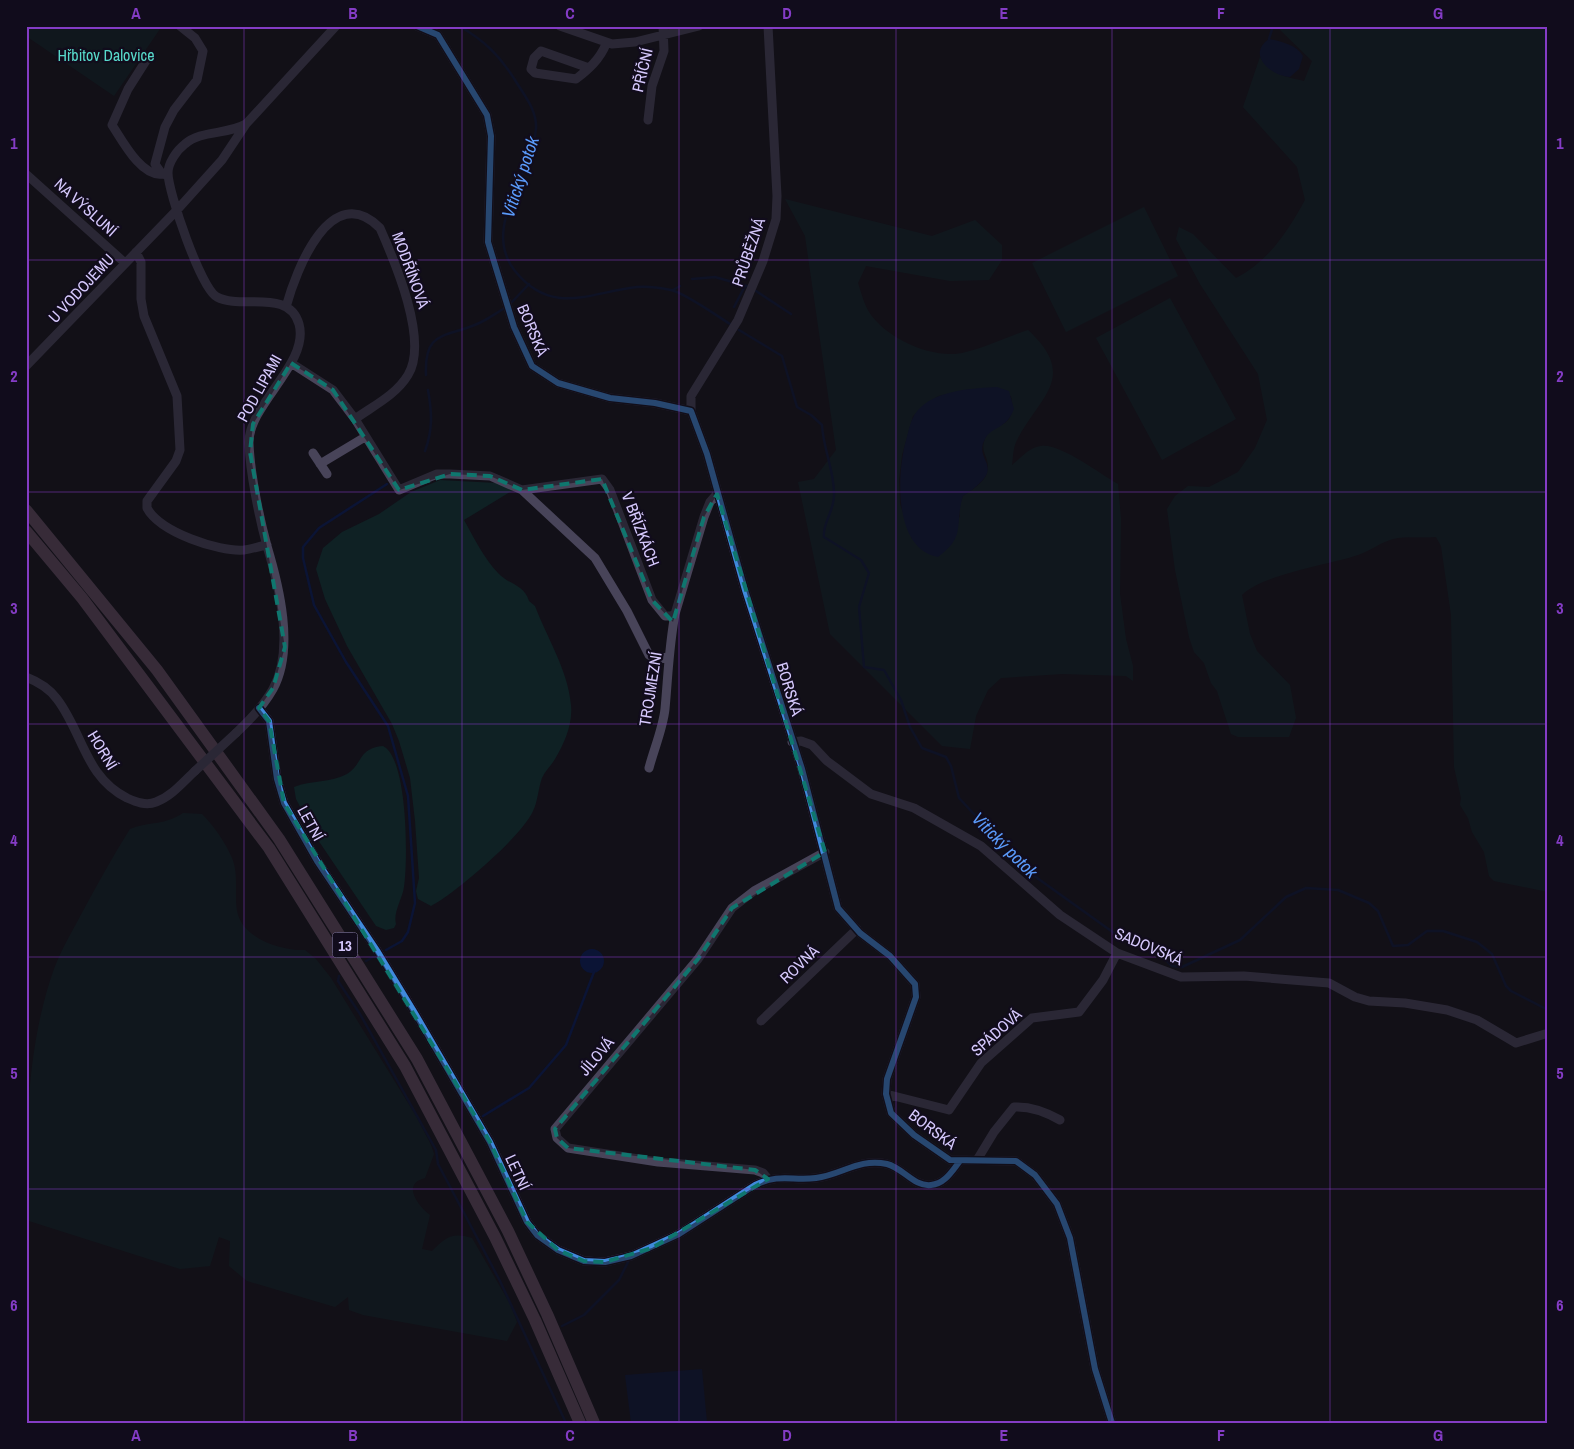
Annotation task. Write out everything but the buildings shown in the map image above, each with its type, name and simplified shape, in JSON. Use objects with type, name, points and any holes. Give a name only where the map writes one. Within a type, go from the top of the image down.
[{"type":"highway","name":"13","points":[[26,510],[157,670],[279,839],[411,1050],[508,1231],[547,1314],[594,1423]]},
{"type":"highway","name":"13","points":[[26,531],[82,598],[269,848],[405,1066],[495,1236],[535,1320],[580,1423]]},
{"type":"street","points":[[180,26],[195,38],[203,51],[198,80],[174,110],[160,140],[155,164],[165,174],[200,274],[210,292],[218,298],[227,300],[275,303],[286,307]]},
{"type":"street","name":"U VODOJEMU","points":[[26,366],[177,210],[222,160],[246,124],[336,26]]},
{"type":"street","name":"BORSKÁ","points":[[416,26],[438,35],[487,115],[491,146],[488,242],[514,327],[532,366],[558,383],[610,398],[655,403],[691,411],[707,454],[717,494],[825,852],[838,908],[857,929],[890,956],[915,984],[916,997],[887,1079],[886,1094],[891,1114],[914,1135],[950,1160],[1016,1161],[1035,1175],[1057,1204],[1070,1238],[1095,1368],[1112,1423]]},
{"type":"street","points":[[560,26],[606,44],[635,42],[663,31],[699,26]]},
{"type":"street","name":"PRŮBĚŽNÁ","points":[[691,411],[690,396],[738,320],[764,261],[776,219],[777,196],[768,26]]},
{"type":"street","name":"PŘÍČNÍ","points":[[648,120],[652,86],[664,51],[663,31]]},
{"type":"street","points":[[589,68],[541,50],[531,63],[530,69],[535,74],[576,79],[589,68],[598,59],[606,44]]},
{"type":"street","points":[[147,59],[128,89],[112,125],[134,158],[149,172],[165,174]]},
{"type":"street","points":[[165,174],[175,155],[187,142],[195,137],[235,130],[246,124]]},
{"type":"street","name":"NA VÝSLUNÍ","points":[[26,174],[125,263]]},
{"type":"street","name":"MODŘÍNOVÁ","points":[[286,307],[291,288],[317,238],[324,227],[333,219],[351,213],[370,219],[380,228],[412,318],[416,339],[409,374],[394,392],[355,419]]},
{"type":"street","points":[[136,252],[141,262],[141,299],[144,316],[177,396],[179,441],[178,458],[148,499],[147,508],[152,516],[179,534],[215,547],[245,550],[267,545]]},
{"type":"street","name":"POD LIPAMI","points":[[259,708],[273,688],[285,647],[272,558],[267,545],[249,438],[253,424],[291,363],[298,344],[300,330],[294,313],[286,307]]},
{"type":"street","points":[[291,363],[333,390],[355,419],[399,490],[437,474],[490,476],[522,490],[595,558],[627,610],[649,655],[656,660],[668,656]]},
{"type":"street","points":[[320,464],[365,437]]},
{"type":"street","points":[[313,453],[326,474]]},
{"type":"street","name":"V BŘÍZKÁCH","points":[[522,490],[602,479],[606,482],[652,600],[665,616],[675,614]]},
{"type":"street","points":[[675,614],[704,517],[710,502],[717,494]]},
{"type":"street","name":"TROJMEZNÍ","points":[[649,768],[665,710],[668,656],[672,644],[675,614]]},
{"type":"street","name":"HORNÍ","points":[[26,677],[44,686],[58,700],[100,778],[118,793],[136,803],[155,803],[168,796],[236,733],[259,708]]},
{"type":"street","name":"LETNÍ","points":[[259,708],[269,721],[277,779],[284,803],[317,861],[378,952],[490,1142],[527,1222],[537,1235],[558,1250],[584,1261],[606,1262],[631,1256],[678,1234],[768,1179],[779,1177],[816,1178],[837,1173],[857,1164],[874,1162],[889,1165],[920,1184],[932,1186],[946,1180],[960,1161]]},
{"type":"street","name":"SADOVSKÁ","points":[[792,742],[801,741],[812,745],[827,761],[871,794],[914,808],[981,846],[1060,916],[1117,953],[1181,977],[1244,976],[1329,983],[1355,997],[1369,1001],[1406,1002],[1454,1012],[1477,1020],[1516,1043],[1546,1034]]},
{"type":"street","name":"JÍLOVÁ","points":[[768,1179],[763,1173],[755,1170],[658,1162],[568,1148],[558,1138],[555,1129],[698,959],[732,908],[754,891],[825,852]]},
{"type":"street","name":"ROVNÁ","points":[[761,1021],[857,929]]},
{"type":"street","name":"SPÁDOVÁ","points":[[886,1094],[949,1110],[981,1063],[1032,1018],[1080,1012],[1103,980],[1117,953]]},
{"type":"street","points":[[977,1160],[994,1132],[1014,1107],[1025,1107],[1060,1120]]},
{"type":"highlighted area","points":[[291,363],[333,390],[399,490],[450,474],[490,476],[522,490],[602,479],[652,600],[673,622],[704,517],[717,494],[825,852],[732,908],[698,959],[555,1129],[557,1138],[568,1148],[755,1170],[768,1179],[652,1248],[605,1262],[584,1261],[558,1250],[527,1222],[490,1142],[284,803],[269,721],[259,708],[273,688],[285,647],[250,452],[253,424]]},
{"type":"green space","name":"Hřbitov Dalovice","points":[[26,26],[162,26],[114,96],[26,36]]},
{"type":"green space","points":[[1276,26],[1548,26],[1548,892],[1494,881],[1489,876],[1484,852],[1472,832],[1468,818],[1460,805],[1461,798],[1454,767],[1451,615],[1441,546],[1436,537],[1393,539],[1358,555],[1265,581],[1242,595],[1250,634],[1257,651],[1290,685],[1296,718],[1289,737],[1238,737],[1231,734],[1217,691],[1211,683],[1204,663],[1194,652],[1189,637],[1175,570],[1167,509],[1175,496],[1188,486],[1209,487],[1238,472],[1255,448],[1267,420],[1258,374],[1200,284],[1176,239],[1179,227],[1193,234],[1236,278],[1248,271],[1268,254],[1292,223],[1305,200],[1297,167],[1243,107],[1260,57],[1274,72],[1304,81],[1312,61]]},
{"type":"green space","points":[[785,199],[932,236],[975,220],[1002,245],[1002,260],[989,280],[950,281],[866,266],[858,283],[867,309],[877,322],[887,331],[912,346],[940,353],[954,354],[982,347],[1028,330],[1043,347],[1051,361],[1053,375],[1050,387],[1016,442],[1012,465],[1033,449],[1049,446],[1080,460],[1118,484],[1121,519],[1120,594],[1126,639],[1133,666],[1133,681],[1126,676],[1062,674],[1001,678],[988,690],[976,716],[970,749],[942,746],[830,634],[798,482],[814,479],[836,450],[805,236]],"holes":[[[970,389],[1011,396],[1011,415],[1007,421],[991,431],[984,442],[988,467],[985,477],[982,482],[963,496],[959,508],[960,517],[912,539],[900,504],[899,479],[902,455],[913,416],[938,396]]]},
{"type":"green space","points":[[1144,207],[1178,276],[1066,332],[1032,263]]},
{"type":"green space","points":[[1170,298],[1236,419],[1162,460],[1096,338]]},
{"type":"green space","points":[[440,480],[497,483],[515,489],[464,520],[488,561],[502,577],[524,591],[529,601],[535,606],[566,679],[571,705],[571,719],[565,740],[542,778],[535,807],[526,822],[516,835],[487,863],[456,889],[431,906],[418,899],[416,891],[419,878],[415,821],[410,778],[399,741],[392,724],[347,646],[325,599],[316,569],[323,548],[342,532],[379,514],[411,492]]},
{"type":"green space","points":[[383,746],[391,754],[397,769],[402,789],[406,834],[404,887],[395,919],[396,924],[394,928],[386,930],[376,926],[316,837],[296,799],[294,787],[341,777],[352,770],[369,750]]},
{"type":"green space","points":[[183,813],[202,814],[226,846],[234,864],[237,911],[240,921],[246,929],[264,941],[275,945],[305,950],[316,959],[331,978],[416,1116],[434,1154],[425,1178],[414,1185],[413,1190],[417,1201],[430,1215],[422,1249],[432,1251],[441,1242],[454,1236],[472,1238],[510,1304],[517,1322],[507,1341],[363,1315],[349,1310],[348,1297],[335,1307],[247,1281],[229,1266],[230,1241],[219,1237],[210,1266],[180,1269],[29,1221],[26,1217],[27,1122],[33,1060],[38,1029],[54,969],[64,946],[130,829],[170,820]]},
{"type":"water","points":[[1269,39],[1293,46],[1303,56],[1299,69],[1290,77],[1275,73],[1264,64],[1260,52],[1263,45]]},
{"type":"water","points":[[997,387],[1009,391],[1014,409],[1007,421],[991,432],[985,439],[982,447],[988,471],[977,486],[963,496],[956,536],[947,550],[938,557],[924,551],[913,541],[906,526],[902,510],[900,492],[902,458],[910,424],[914,415],[921,407],[937,397],[957,391]]},
{"type":"water","points":[[592,949],[601,952],[604,961],[601,970],[592,973],[583,970],[580,961],[583,952]]},
{"type":"water","points":[[702,1369],[707,1422],[631,1423],[625,1375]]},
{"type":"waterway","name":"Vitický potok","points":[[459,26],[484,43],[497,56],[526,97],[536,121],[533,146],[505,219],[503,237],[506,254],[515,271],[529,285],[543,294],[558,298],[588,296],[637,287],[671,290],[692,300],[730,324]]},
{"type":"waterway","points":[[1269,39],[1273,26]]},
{"type":"waterway","points":[[692,279],[715,277],[750,287]]},
{"type":"waterway","points":[[512,302],[529,284]]},
{"type":"waterway","name":"Vitický potok","points":[[673,290],[680,286]]},
{"type":"waterway","points":[[734,307],[745,286]]},
{"type":"waterway","points":[[756,291],[791,314]]},
{"type":"waterway","points":[[426,375],[426,360],[433,343],[446,334],[481,322],[505,308]]},
{"type":"waterway","name":"Vitický potok","points":[[739,330],[782,356],[797,407],[811,415],[822,425],[834,484],[833,506],[825,527],[824,537],[861,560],[869,573],[859,607],[864,667],[884,670],[901,700],[910,727],[922,748],[946,757],[951,766],[959,798],[1026,870],[1121,938],[1158,952],[1172,966],[1182,967],[1240,940],[1286,897],[1306,888],[1338,890],[1369,903],[1378,911],[1393,946],[1408,945],[1427,931],[1443,931],[1477,942],[1492,954],[1506,986],[1511,991],[1548,1010]]},
{"type":"waterway","points":[[425,451],[431,421],[428,390]]},
{"type":"waterway","points":[[386,950],[402,941],[408,932],[415,903],[408,796],[388,726],[346,662],[314,605],[303,558],[303,547],[319,528],[387,484]]},
{"type":"waterway","points":[[366,961],[373,957]]},
{"type":"waterway","points":[[483,1116],[529,1088],[566,1045],[594,972]]},
{"type":"waterway","points":[[339,976],[338,981],[360,1014],[436,1150],[438,1164],[500,1281],[566,1423]]},
{"type":"waterway","points":[[562,1326],[584,1315],[619,1280],[629,1260]]},
{"type":"cycle path","points":[[417,26],[438,35],[487,115],[491,136],[488,242],[514,327],[532,366],[558,383],[610,398],[655,403],[691,411],[707,454],[745,590],[802,769],[838,908],[860,933],[890,956],[915,984],[916,997],[887,1079],[886,1094],[891,1113],[914,1135],[950,1160],[1016,1161],[1035,1175],[1057,1204],[1070,1238],[1095,1369],[1112,1423]]},
{"type":"cycle path","points":[[259,708],[269,721],[277,779],[284,803],[317,861],[378,952],[490,1142],[527,1222],[537,1235],[558,1250],[584,1261],[605,1262],[631,1256],[679,1234],[755,1185],[772,1179],[816,1178],[867,1163],[877,1163],[893,1166],[919,1183],[931,1185],[944,1180],[960,1161]]}]
